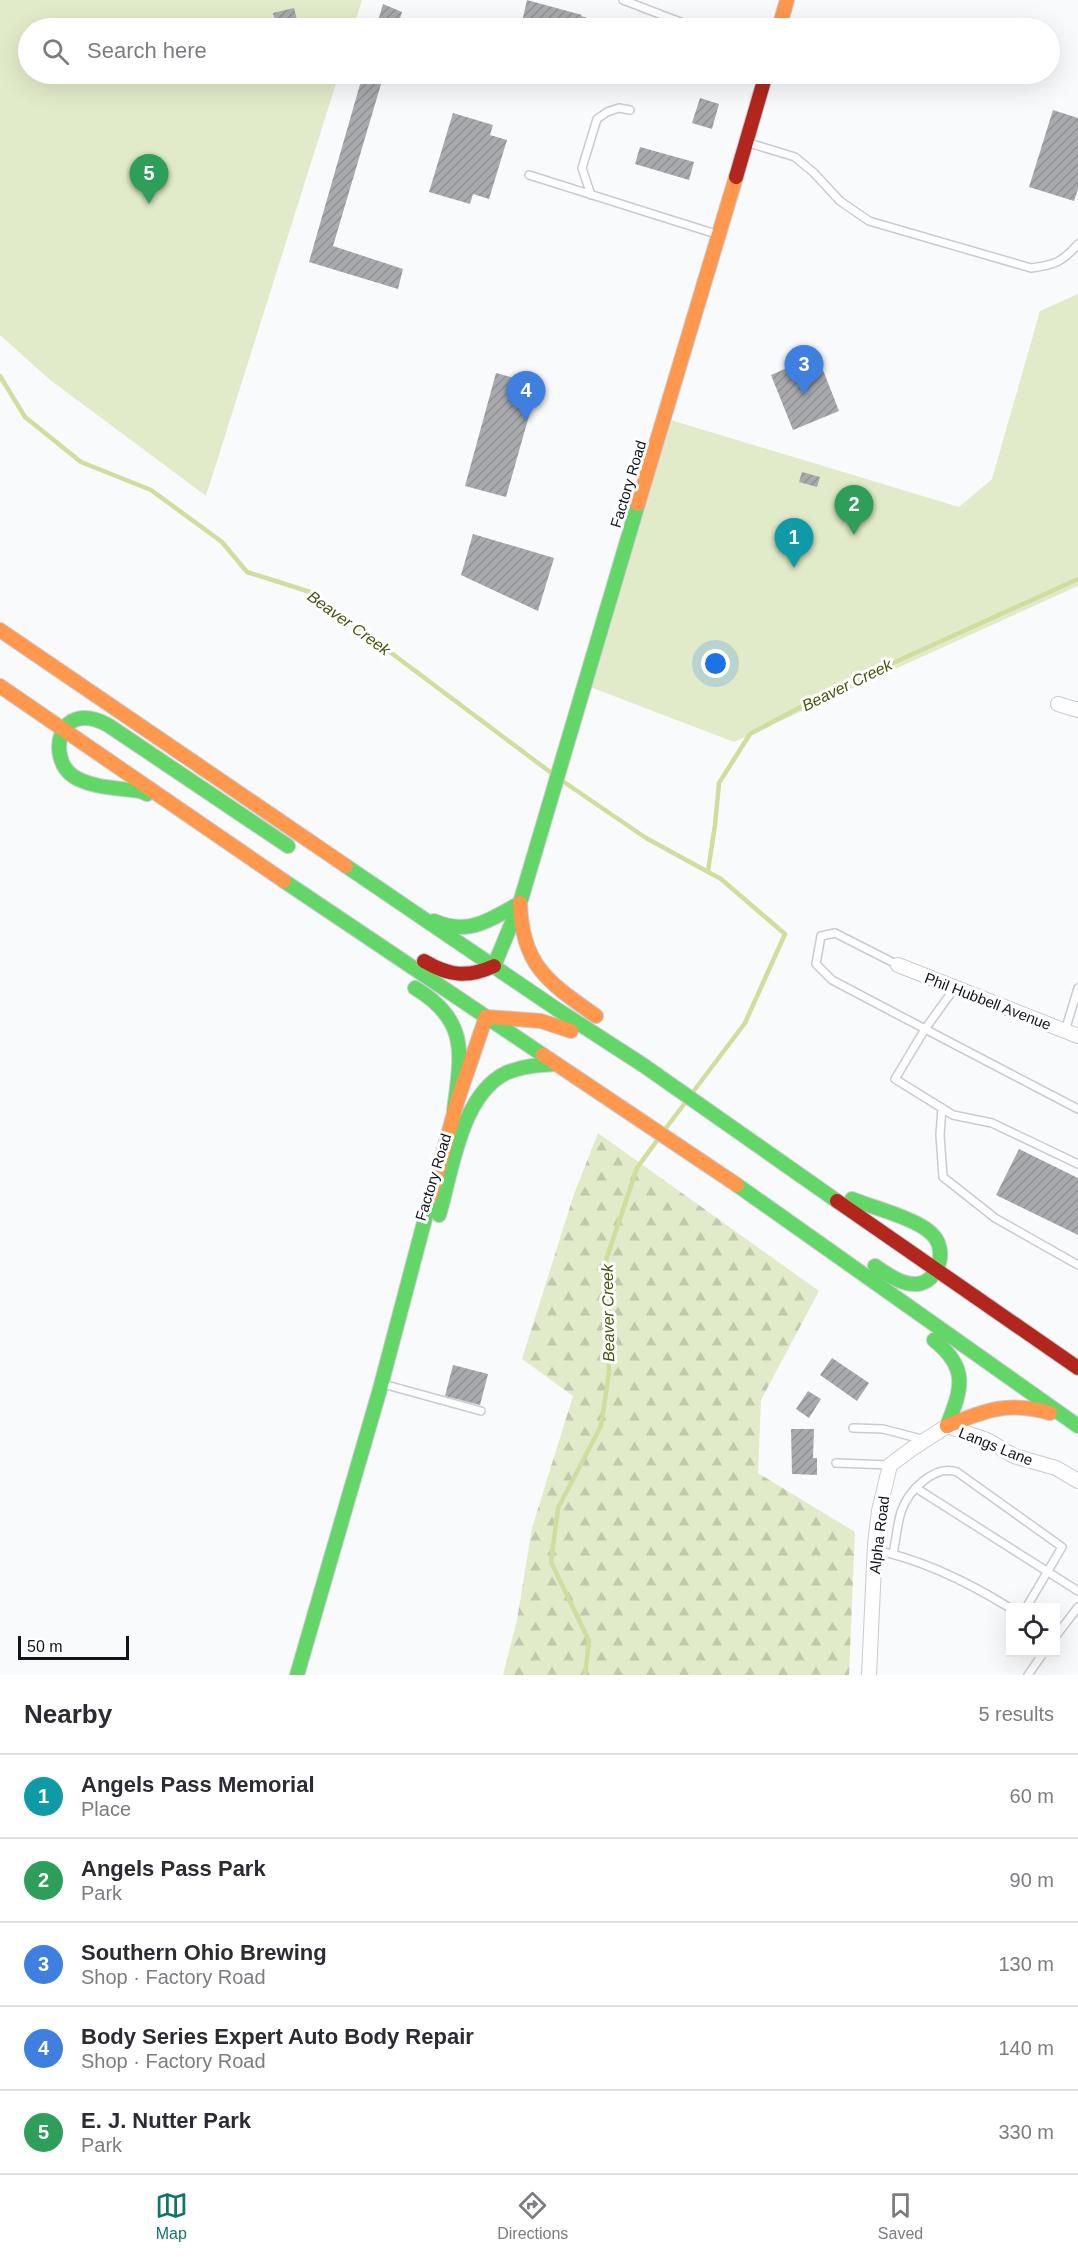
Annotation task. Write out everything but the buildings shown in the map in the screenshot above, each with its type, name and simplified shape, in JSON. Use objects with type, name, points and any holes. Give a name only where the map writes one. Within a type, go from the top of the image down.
[{"type":"main road","points":[[782,18],[788,0]]},
{"type":"main road","name":"Factory Road","points":[[494,966],[520,903],[763,84]]},
{"type":"main road","points":[[0,630],[494,966],[732,1133],[798,1172],[872,1209],[911,1222],[933,1234],[941,1248],[936,1271],[930,1280],[917,1284],[896,1281],[789,1205],[712,1161],[621,1100],[556,1064],[172,806],[0,686]]},
{"type":"main road","points":[[172,806],[140,791],[89,783],[70,774],[61,761],[59,746],[63,728],[68,722],[81,717],[96,719],[297,851]]},
{"type":"main road","points":[[89,748],[136,766],[434,967],[448,974],[465,976],[494,966]]},
{"type":"main road","points":[[258,864],[272,891]]},
{"type":"main road","points":[[364,896],[456,929],[488,921],[520,903]]},
{"type":"main road","points":[[520,903],[519,921],[522,935],[529,954],[539,970],[554,986],[612,1027]]},
{"type":"main road","points":[[401,978],[438,1004],[451,1021],[460,1050],[454,1111]]},
{"type":"main road","points":[[486,1017],[538,1018],[553,1022],[640,1070]]},
{"type":"main road","name":"Factory Road","points":[[297,1675],[391,1350],[466,1069],[486,1017]]},
{"type":"main road","name":"Factory Road","points":[[391,1350],[412,1308],[460,1144],[477,1099],[507,1073],[529,1065],[556,1064]]},
{"type":"main road","points":[[778,1142],[798,1172],[936,1271],[1078,1368]]},
{"type":"main road","points":[[712,1161],[780,1216],[1074,1423]]},
{"type":"main road","points":[[780,1216],[807,1251]]},
{"type":"main road","points":[[902,1319],[941,1345],[957,1362],[961,1374],[953,1410],[946,1426]]},
{"type":"main road","points":[[946,1426],[988,1408],[1015,1405],[1042,1410],[1074,1423]]},
{"type":"street","points":[[1058,704],[1078,710]]},
{"type":"street","name":"Phil Hubbell Avenue","points":[[898,965],[954,989],[1072,1033]]},
{"type":"street","points":[[890,1465],[946,1426]]},
{"type":"street","name":"Langs Lane","points":[[946,1426],[987,1440],[1014,1456],[1056,1468],[1078,1482]]},
{"type":"street","name":"Alpha Road","points":[[869,1675],[875,1550],[879,1511],[890,1465]]},
{"type":"lane","points":[[623,0],[670,18]]},
{"type":"lane","points":[[591,195],[582,168],[597,119],[619,108],[630,110]]},
{"type":"lane","points":[[747,142],[795,157],[814,173],[840,201],[869,221],[1031,268],[1054,266],[1078,243]]},
{"type":"lane","points":[[529,175],[718,235]]},
{"type":"lane","points":[[898,965],[835,933],[821,936],[816,964],[832,980],[1078,1109]]},
{"type":"lane","points":[[1072,1033],[1078,988]]},
{"type":"lane","points":[[954,989],[925,1029],[895,1080],[953,1115],[992,1123],[1078,1164]]},
{"type":"lane","points":[[942,1108],[940,1135],[943,1177],[995,1218],[1078,1265]]},
{"type":"lane","points":[[381,1383],[481,1411]]},
{"type":"lane","points":[[853,1428],[883,1429],[925,1440]]},
{"type":"lane","points":[[836,1463],[890,1465]]},
{"type":"lane","points":[[893,1554],[902,1512],[916,1488],[942,1470],[957,1472],[1062,1547],[1029,1603]]},
{"type":"lane","points":[[916,1488],[1078,1591]]},
{"type":"lane","points":[[875,1550],[893,1554],[973,1585],[1006,1605]]},
{"type":"lane","points":[[1060,1631],[1077,1609]]},
{"type":"lane","points":[[1028,1675],[1041,1657]]},
{"type":"green space","points":[[0,0],[362,0],[356,18],[18,18],[18,84],[336,84],[206,496],[49,379],[0,335]]},
{"type":"green space","points":[[1078,294],[1078,586],[734,742],[585,685],[664,418],[959,507],[992,479],[1040,311]]},
{"type":"green space","points":[[598,1133],[819,1291],[761,1400],[758,1473],[855,1532],[849,1675],[503,1675],[517,1620],[532,1528],[573,1396],[522,1359],[574,1194]]},
{"type":"waterway","name":"Beaver Creek","points":[[0,376],[25,417],[81,462],[151,490],[222,542],[247,572],[310,592],[554,775]]},
{"type":"waterway","name":"Beaver Creek","points":[[708,871],[719,783],[750,734],[827,693],[1078,579]]},
{"type":"waterway","name":"Beaver Creek","points":[[561,780],[646,838],[721,879],[785,934],[745,1023],[693,1092]]},
{"type":"waterway","name":"Beaver Creek","points":[[666,1128],[685,1103]]},
{"type":"waterway","name":"Beaver Creek","points":[[585,1675],[589,1641],[551,1562],[558,1508],[601,1426],[609,1372],[606,1260],[637,1168],[658,1139]]},
{"type":"traffic: fast","points":[[494,966],[520,903],[638,504]]},
{"type":"traffic: fast","points":[[147,794],[96,785],[73,776],[65,768],[60,757],[59,745],[68,725],[77,719],[91,719],[108,725],[288,846]]},
{"type":"traffic: fast","points":[[346,866],[643,1065],[837,1201]]},
{"type":"traffic: fast","points":[[284,881],[543,1055]]},
{"type":"traffic: fast","points":[[434,921],[458,927],[479,924],[520,903]]},
{"type":"traffic: fast","points":[[415,988],[433,1000],[445,1013],[458,1041],[459,1073],[454,1111]]},
{"type":"traffic: fast","points":[[439,1215],[454,1157],[468,1116],[478,1098],[506,1073],[524,1067],[556,1064]]},
{"type":"traffic: fast","points":[[737,1185],[1078,1426]]},
{"type":"traffic: fast","points":[[297,1675],[380,1389],[431,1196]]},
{"type":"traffic: fast","points":[[852,1199],[925,1228],[937,1240],[940,1248],[936,1271],[925,1282],[905,1283],[875,1266]]},
{"type":"traffic: fast","points":[[934,1340],[953,1360],[959,1379],[959,1389],[947,1426]]},
{"type":"traffic: slow","points":[[782,18],[787,0]]},
{"type":"traffic: slow","points":[[638,504],[736,177]]},
{"type":"traffic: slow","points":[[0,630],[346,866]]},
{"type":"traffic: slow","points":[[0,686],[284,881]]},
{"type":"traffic: slow","points":[[520,903],[522,925],[532,957],[551,982],[596,1016]]},
{"type":"traffic: slow","points":[[431,1196],[458,1099],[486,1017]]},
{"type":"traffic: slow","points":[[486,1017],[541,1021],[571,1031]]},
{"type":"traffic: slow","points":[[543,1055],[737,1185]]},
{"type":"traffic: slow","points":[[947,1426],[997,1409],[1022,1408],[1050,1413]]},
{"type":"traffic: jam","points":[[736,177],[763,84]]},
{"type":"traffic: jam","points":[[424,961],[442,970],[459,974],[485,970],[494,966]]},
{"type":"traffic: jam","points":[[837,1201],[1078,1368]]},
{"type":"place","name":"E. J. Nutter Park","points":[[149,204]]},
{"type":"place","name":"Southern Ohio Brewing","points":[[804,395]]},
{"type":"place","name":"Body Series Expert Auto Body Repair","points":[[526,421]]},
{"type":"place","name":"Angels Pass Park","points":[[854,535]]},
{"type":"place","name":"Angels Pass Memorial","points":[[794,568]]}]
